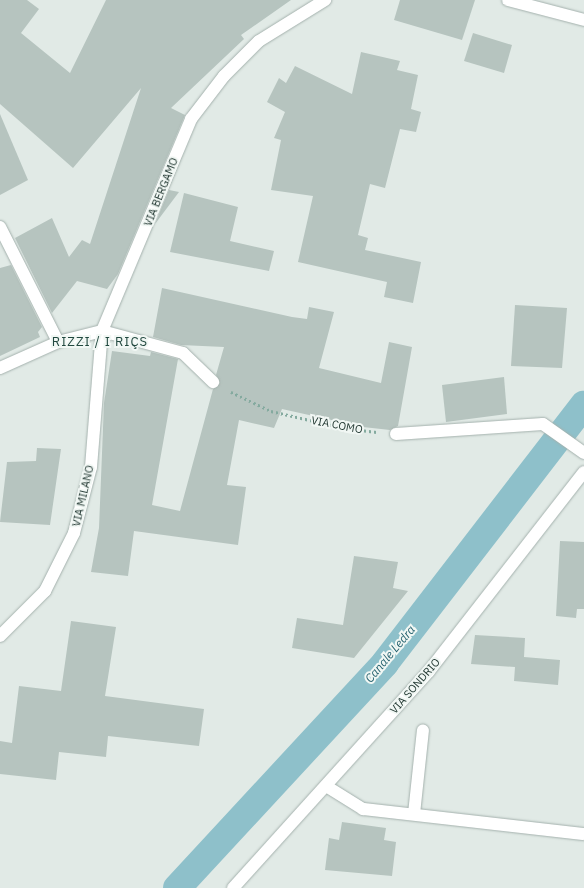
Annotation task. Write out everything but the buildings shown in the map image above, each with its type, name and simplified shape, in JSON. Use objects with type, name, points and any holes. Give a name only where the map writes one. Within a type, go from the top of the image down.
[{"type":"street","name":"VIA BERGAMO","points":[[102,331],[191,119],[224,76],[258,41],[325,0]]},
{"type":"street","points":[[508,0],[584,20]]},
{"type":"street","points":[[0,227],[58,342]]},
{"type":"street","points":[[0,368],[58,342],[102,331],[183,353],[213,382]]},
{"type":"street","name":"VIA MILANO","points":[[0,636],[45,591],[74,533],[90,467],[102,331]]},
{"type":"street","points":[[396,434],[543,424],[581,451]]},
{"type":"street","name":"VIA SONDRIO","points":[[233,888],[434,665],[584,472]]},
{"type":"street","points":[[414,814],[423,730]]},
{"type":"street","points":[[326,786],[363,809],[584,834]]},
{"type":"path","name":"VIA COMO","points":[[213,382],[272,411],[344,428],[396,434]]},
{"type":"waterway","name":"Canale Ledra","points":[[177,888],[385,663],[584,405]]},
{"type":"district","name":"RIZZI / I RIÇS","points":[[100,342]]}]
